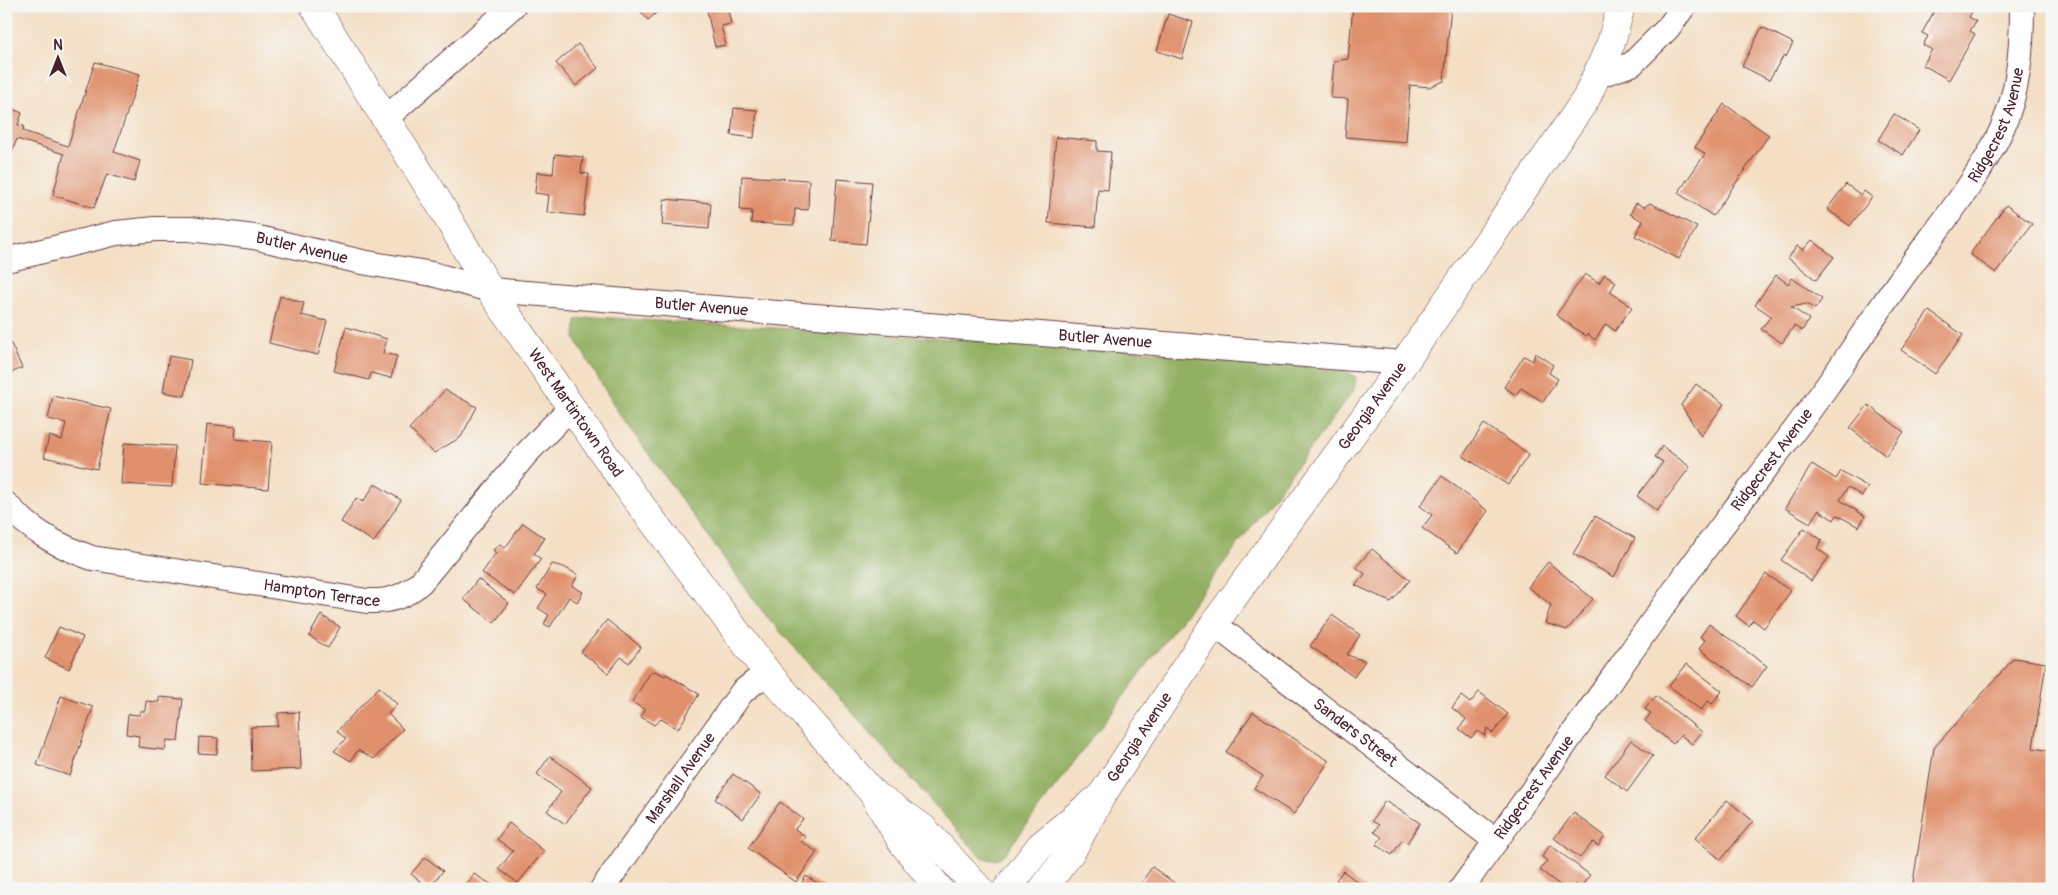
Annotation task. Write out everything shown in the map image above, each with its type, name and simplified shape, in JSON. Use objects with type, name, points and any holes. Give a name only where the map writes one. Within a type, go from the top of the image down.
[{"type":"main road","name":"West Martintown Road","points":[[314,6],[439,203],[490,290],[633,495],[767,672],[872,792],[902,842],[939,889]]},
{"type":"main road","name":"Georgia Avenue","points":[[1043,889],[1073,849],[1102,795],[1214,624],[1404,363],[1586,99],[1598,76],[1611,43],[1621,6]]},
{"type":"main road","name":"West Martintown Road","points":[[872,792],[923,828],[979,889]]},
{"type":"main road","name":"Georgia Avenue","points":[[1007,889],[1040,846],[1102,795]]},
{"type":"street","points":[[386,118],[514,6]]},
{"type":"street","points":[[1598,76],[1632,64],[1668,28],[1684,6]]},
{"type":"street","name":"Ridgecrest Avenue","points":[[1461,889],[1549,770],[1689,571],[1857,345],[1902,277],[1975,178],[1990,153],[2012,100],[2022,44],[2022,6]]},
{"type":"street","name":"Butler Avenue","points":[[6,260],[116,233],[156,229],[190,229],[254,237],[362,262],[432,274],[490,290],[1404,363]]},
{"type":"street","name":"Hampton Terrace","points":[[6,504],[18,518],[53,542],[92,558],[367,601],[389,600],[412,591],[421,582],[525,455],[571,407]]},
{"type":"street","name":"Sanders Street","points":[[1214,624],[1496,841]]},
{"type":"street","name":"Marshall Avenue","points":[[602,889],[742,692],[767,672]]},
{"type":"green space","points":[[595,317],[1214,355],[1345,371],[1356,377],[1354,390],[1007,851],[998,859],[989,860],[981,857],[762,611],[617,410],[575,339],[576,320]]},
{"type":"building","points":[[636,6],[664,6],[648,20]]},
{"type":"building","points":[[706,6],[727,6],[731,24],[721,26],[726,45],[715,47]]},
{"type":"building","points":[[1353,6],[1451,6],[1444,81],[1429,87],[1410,85],[1406,142],[1345,137],[1348,99],[1331,98],[1334,61],[1348,59]]},
{"type":"building","points":[[1937,6],[1968,6],[1974,9],[1969,17],[1976,21],[1970,31],[1975,34],[1949,80],[1923,65],[1932,50],[1923,45],[1928,36],[1922,33]]},
{"type":"building","points":[[1168,14],[1193,22],[1182,59],[1157,51]]},
{"type":"building","points":[[1762,27],[1793,43],[1786,57],[1784,55],[1769,80],[1742,66]]},
{"type":"building","points":[[578,44],[598,68],[576,86],[556,63]]},
{"type":"building","points":[[95,62],[140,74],[114,152],[140,161],[134,182],[107,174],[94,208],[53,195],[64,154],[17,139],[6,166],[6,106],[22,113],[18,125],[24,126],[23,131],[68,146]]},
{"type":"building","points":[[1724,104],[1769,135],[1713,216],[1678,193],[1705,154],[1695,147]]},
{"type":"building","points":[[734,108],[757,110],[754,138],[731,135]]},
{"type":"building","points":[[1894,114],[1919,130],[1903,155],[1878,140]]},
{"type":"building","points":[[1056,137],[1097,141],[1097,151],[1111,152],[1108,190],[1098,189],[1095,227],[1048,223]]},
{"type":"building","points":[[555,154],[583,157],[581,173],[589,174],[584,216],[547,212],[549,195],[535,193],[537,172],[553,174]]},
{"type":"building","points":[[742,176],[809,180],[808,210],[795,209],[794,225],[751,223],[752,211],[740,210]]},
{"type":"building","points":[[837,179],[872,182],[866,244],[832,241]]},
{"type":"building","points":[[1846,184],[1861,195],[1864,191],[1872,197],[1850,226],[1827,209]]},
{"type":"building","points":[[664,199],[711,203],[709,229],[662,225]]},
{"type":"building","points":[[1636,203],[1644,207],[1650,203],[1697,227],[1679,259],[1635,236],[1643,221],[1630,214]]},
{"type":"building","points":[[2006,205],[2032,224],[1996,273],[1970,254]]},
{"type":"building","points":[[1812,240],[1834,257],[1816,280],[1788,258],[1797,246],[1803,250]]},
{"type":"building","points":[[1585,274],[1599,283],[1605,274],[1616,282],[1610,292],[1632,307],[1615,331],[1606,324],[1595,340],[1556,315]]},
{"type":"building","points":[[1776,275],[1788,284],[1792,278],[1822,299],[1815,309],[1807,304],[1791,307],[1809,319],[1802,331],[1794,326],[1782,343],[1761,329],[1771,316],[1755,305]]},
{"type":"building","points":[[280,296],[304,303],[301,315],[327,321],[318,355],[269,343]]},
{"type":"building","points":[[1929,311],[1963,335],[1935,374],[1901,350]]},
{"type":"building","points":[[346,327],[387,339],[383,353],[397,356],[391,378],[371,373],[369,380],[334,371]]},
{"type":"building","points":[[6,333],[22,368],[6,375]]},
{"type":"building","points":[[1535,353],[1553,365],[1549,373],[1558,379],[1543,402],[1521,388],[1516,395],[1504,387],[1524,356],[1533,361]]},
{"type":"building","points":[[169,356],[191,360],[185,396],[163,392]]},
{"type":"building","points":[[1696,384],[1724,404],[1701,436],[1681,405]]},
{"type":"building","points":[[445,390],[477,407],[461,437],[434,453],[409,429]]},
{"type":"building","points":[[53,396],[111,409],[97,469],[44,457],[49,436],[62,440],[66,423],[48,419]]},
{"type":"building","points":[[1868,405],[1904,432],[1886,456],[1850,428]]},
{"type":"building","points":[[207,424],[236,427],[235,439],[272,442],[268,489],[202,483]]},
{"type":"building","points":[[1484,424],[1529,454],[1508,485],[1463,456]]},
{"type":"building","points":[[124,443],[175,446],[172,487],[121,484]]},
{"type":"building","points":[[1662,446],[1690,467],[1657,511],[1637,496],[1663,462],[1655,457]]},
{"type":"building","points":[[1812,464],[1836,479],[1841,471],[1868,487],[1862,496],[1848,487],[1840,500],[1865,516],[1859,527],[1837,515],[1834,520],[1818,510],[1810,523],[1785,508]]},
{"type":"building","points":[[1442,476],[1488,511],[1457,553],[1422,528],[1432,515],[1420,506]]},
{"type":"building","points":[[375,484],[401,500],[374,542],[341,522],[356,498],[363,502]]},
{"type":"building","points":[[1595,516],[1635,538],[1614,577],[1573,554]]},
{"type":"building","points":[[523,523],[545,538],[534,554],[541,559],[515,595],[482,573],[496,553],[493,550],[500,544],[505,548]]},
{"type":"building","points":[[1804,528],[1822,540],[1817,548],[1829,557],[1811,581],[1781,560]]},
{"type":"building","points":[[1372,549],[1410,580],[1391,602],[1355,585],[1365,574],[1356,567]]},
{"type":"building","points":[[1548,562],[1593,599],[1567,630],[1545,623],[1551,605],[1528,587]]},
{"type":"building","points":[[552,564],[564,567],[578,575],[572,586],[583,592],[577,602],[569,597],[550,627],[544,624],[549,615],[538,608],[547,594],[537,589]]},
{"type":"building","points":[[1766,574],[1791,591],[1764,628],[1753,620],[1749,626],[1736,616]]},
{"type":"building","points":[[478,579],[509,603],[494,623],[463,599]]},
{"type":"building","points":[[321,615],[340,627],[328,648],[309,636]]},
{"type":"building","points":[[1332,615],[1360,635],[1347,655],[1365,661],[1354,677],[1310,646]]},
{"type":"building","points":[[607,620],[641,647],[629,663],[621,657],[608,673],[581,652]]},
{"type":"building","points":[[1709,624],[1767,666],[1752,687],[1699,649],[1705,640],[1700,637]]},
{"type":"building","points":[[59,627],[83,637],[69,669],[45,658]]},
{"type":"building","points":[[2014,658],[2046,663],[2033,748],[2052,751],[2052,889],[1912,889],[1934,748]]},
{"type":"building","points":[[1687,664],[1722,691],[1712,704],[1708,701],[1701,710],[1669,686]]},
{"type":"building","points":[[655,671],[665,676],[666,674],[699,694],[678,729],[661,719],[654,725],[641,717],[645,710],[632,702],[651,672]]},
{"type":"building","points":[[379,687],[397,704],[388,714],[403,729],[374,759],[358,750],[351,761],[334,751],[346,739],[337,731]]},
{"type":"building","points":[[1479,692],[1508,714],[1493,733],[1487,728],[1485,736],[1477,731],[1471,738],[1459,729],[1466,719],[1452,708],[1461,696],[1470,703]]},
{"type":"building","points":[[61,696],[93,707],[70,776],[37,765]]},
{"type":"building","points":[[1656,696],[1702,732],[1692,744],[1681,735],[1673,744],[1645,721],[1651,713],[1645,709]]},
{"type":"building","points":[[159,697],[183,699],[178,741],[167,740],[165,750],[138,747],[139,736],[126,734],[128,714],[140,715],[140,711],[145,711],[146,701],[159,702]]},
{"type":"building","points":[[299,712],[301,769],[252,771],[251,727],[278,726],[278,713]]},
{"type":"building","points":[[1253,712],[1329,761],[1294,814],[1254,788],[1263,776],[1226,752]]},
{"type":"building","points":[[199,737],[218,738],[217,754],[198,753]]},
{"type":"building","points":[[1631,740],[1653,756],[1627,792],[1605,775]]},
{"type":"building","points":[[550,756],[592,787],[565,824],[547,811],[561,792],[537,774]]},
{"type":"building","points":[[733,774],[761,794],[743,819],[715,799]]},
{"type":"building","points":[[1727,800],[1753,821],[1721,860],[1695,838]]},
{"type":"building","points":[[1385,801],[1420,823],[1407,843],[1402,840],[1392,855],[1376,845],[1382,837],[1374,832],[1379,825],[1372,821]]},
{"type":"building","points":[[780,802],[803,819],[795,829],[806,837],[801,841],[817,852],[796,882],[748,848]]},
{"type":"building","points":[[1574,813],[1605,836],[1598,846],[1593,842],[1580,858],[1554,838]]},
{"type":"building","points":[[509,823],[544,851],[518,883],[499,869],[513,851],[497,839]]},
{"type":"building","points":[[1550,845],[1590,875],[1580,888],[1575,884],[1571,889],[1565,889],[1540,870],[1547,861],[1542,857]]},
{"type":"building","points":[[425,857],[443,871],[429,888],[411,874]]},
{"type":"building","points":[[1152,867],[1183,889],[1137,889]]},
{"type":"building","points":[[1343,871],[1367,889],[1338,889],[1342,884],[1336,880]]},
{"type":"building","points":[[474,874],[499,889],[464,889]]},
{"type":"building","points":[[806,876],[827,889],[798,889]]},
{"type":"building","points":[[672,882],[684,889],[668,889]]}]
